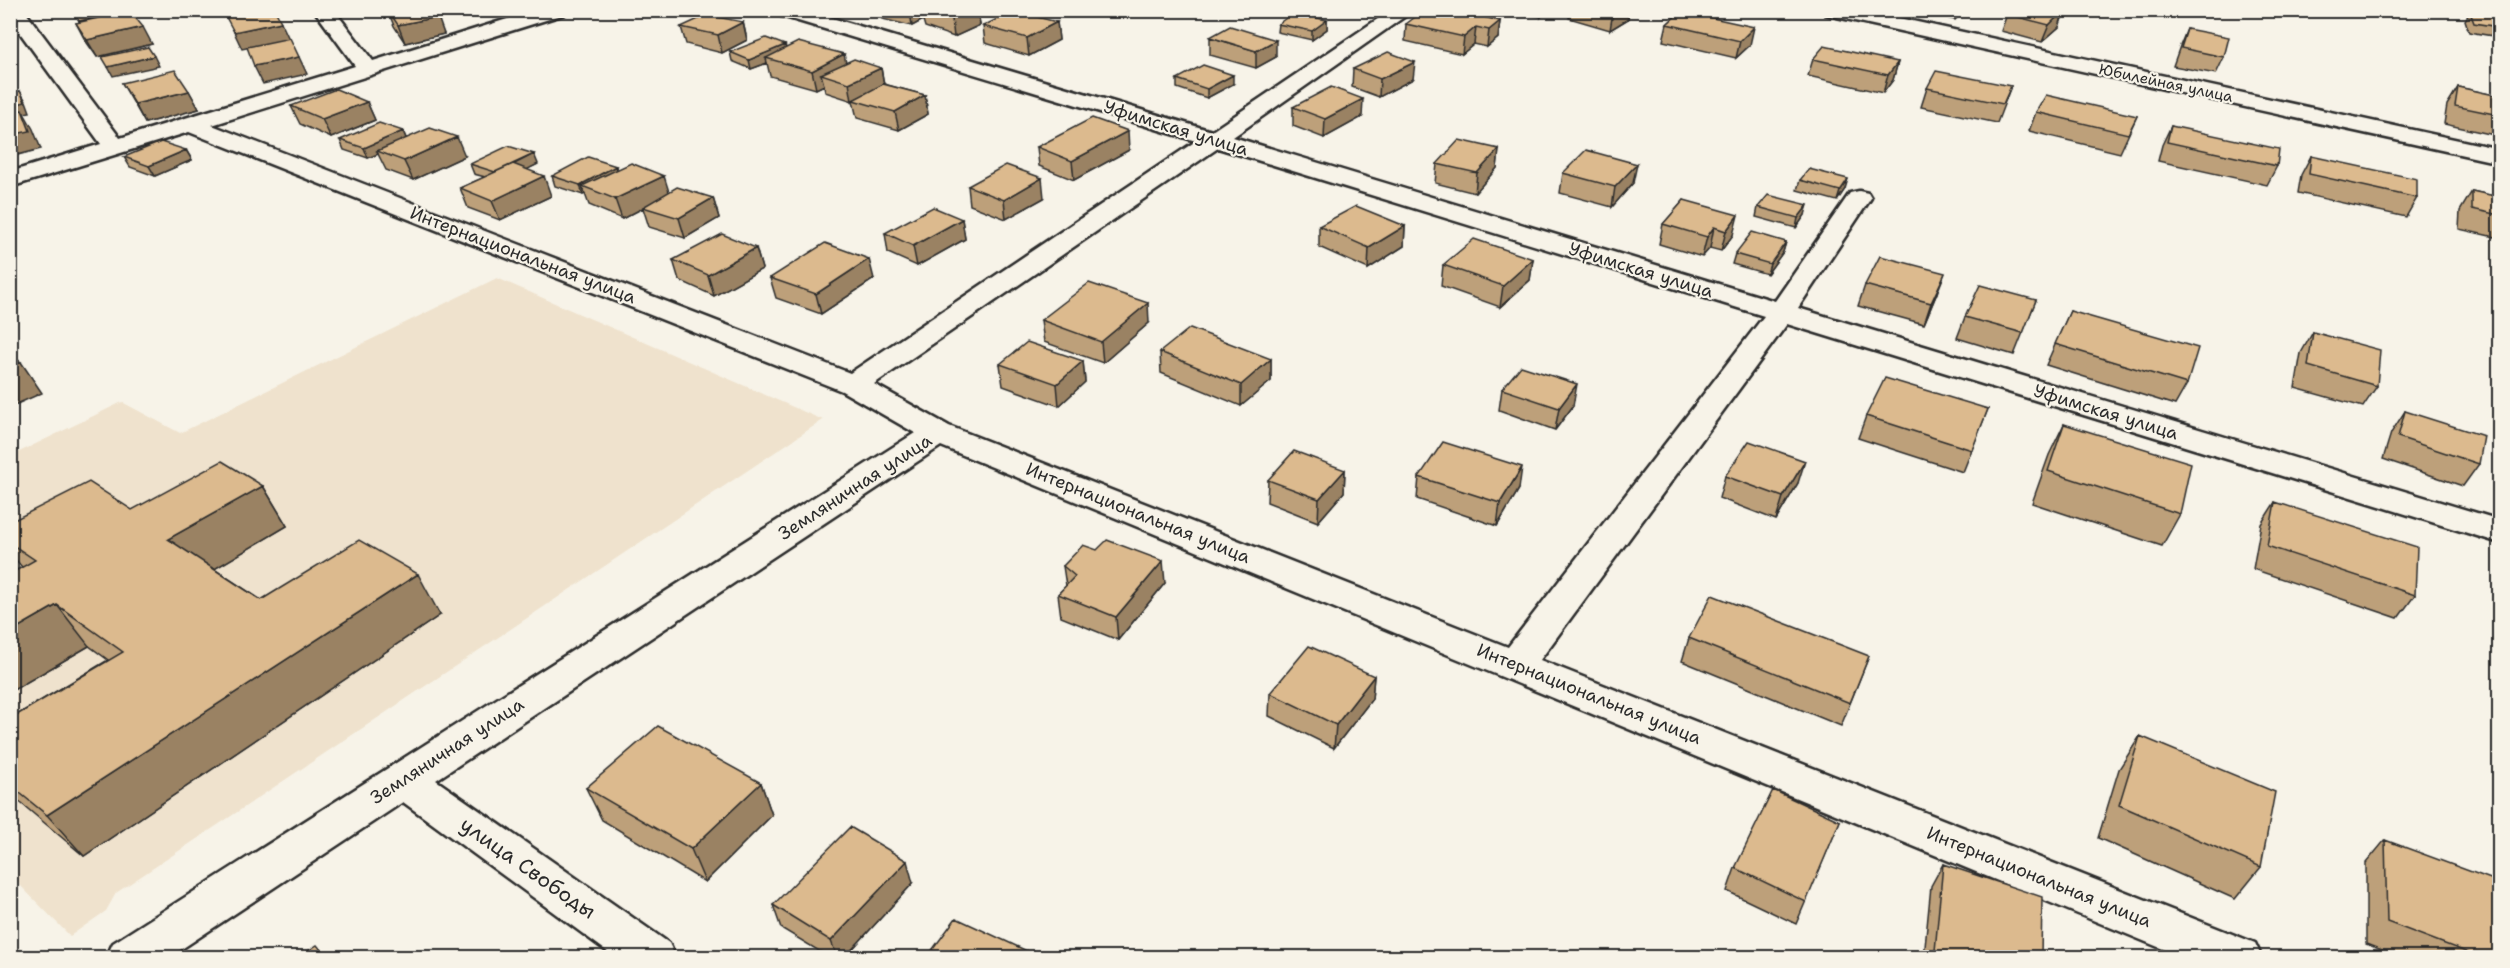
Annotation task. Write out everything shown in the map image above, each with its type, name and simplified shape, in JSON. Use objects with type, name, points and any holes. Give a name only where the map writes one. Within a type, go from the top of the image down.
[{"type":"street","points":[[40,10],[16,13],[114,147]]},
{"type":"street","points":[[323,10],[368,69]]},
{"type":"street","points":[[10,180],[558,10]]},
{"type":"street","name":"Уфимская улица","points":[[782,10],[1214,139],[2499,532]]},
{"type":"street","points":[[853,385],[1405,10]]},
{"type":"street","name":"Юбилейная улица","points":[[1832,10],[2499,156]]},
{"type":"street","name":"Интернациональная улица","points":[[192,125],[853,385]]},
{"type":"street","points":[[1516,664],[1782,312],[1859,198]]},
{"type":"street","name":"Земляничная улица","points":[[129,957],[938,433],[853,385]]},
{"type":"street","name":"Интернациональная улица","points":[[938,433],[2239,957]]},
{"type":"street","name":"улица Свободы","points":[[403,779],[653,957]]},
{"type":"shaded area","points":[[497,278],[823,420],[116,893],[106,911],[70,936],[11,876],[11,456],[122,402],[180,433]]},
{"type":"building","points":[[81,10],[123,11],[79,21],[74,12]]},
{"type":"building","points":[[257,10],[275,10],[281,22],[234,32],[226,17]]},
{"type":"building","points":[[388,10],[433,10],[438,17],[398,25]]},
{"type":"building","points":[[923,10],[971,10],[952,19]]},
{"type":"building","points":[[1447,10],[1500,21],[1489,30],[1476,27],[1464,37],[1406,24],[1419,14],[1437,18]]},
{"type":"building","points":[[2011,10],[2064,10],[2049,25],[2007,14]]},
{"type":"building","points":[[130,11],[143,27],[87,40],[76,23]]},
{"type":"building","points":[[1013,11],[1057,22],[1027,38],[983,26]]},
{"type":"building","points":[[1681,11],[1754,27],[1740,41],[1667,24]]},
{"type":"building","points":[[2470,12],[2499,16],[2499,27],[2474,23]]},
{"type":"building","points":[[1293,13],[1327,20],[1312,31],[1278,24]]},
{"type":"building","points":[[707,15],[743,22],[718,35],[681,27]]},
{"type":"building","points":[[1230,26],[1276,40],[1256,51],[1210,37]]},
{"type":"building","points":[[2187,29],[2229,37],[2224,57],[2181,48]]},
{"type":"building","points":[[290,38],[299,57],[254,66],[247,47]]},
{"type":"building","points":[[766,38],[785,45],[749,60],[730,52]]},
{"type":"building","points":[[798,42],[844,54],[812,71],[766,58]]},
{"type":"building","points":[[1824,46],[1898,62],[1888,75],[1813,59]]},
{"type":"building","points":[[148,47],[154,56],[108,67],[102,57]]},
{"type":"building","points":[[1388,52],[1415,62],[1380,79],[1353,69]]},
{"type":"building","points":[[854,59],[881,68],[849,83],[821,74]]},
{"type":"building","points":[[1203,65],[1233,75],[1207,89],[1177,79]]},
{"type":"building","points":[[175,70],[189,91],[135,104],[122,83]]},
{"type":"building","points":[[1936,71],[2011,86],[2003,104],[1927,88]]},
{"type":"building","points":[[883,84],[925,95],[895,112],[853,100]]},
{"type":"building","points":[[1331,87],[1363,99],[1325,119],[1293,107]]},
{"type":"building","points":[[2458,87],[2499,96],[2499,115],[2455,106]]},
{"type":"building","points":[[336,89],[367,102],[322,119],[291,106]]},
{"type":"building","points":[[20,91],[25,102],[10,106],[10,94]]},
{"type":"building","points":[[2046,95],[2137,116],[2128,134],[2036,112]]},
{"type":"building","points":[[22,110],[30,131],[10,135],[10,112]]},
{"type":"building","points":[[1092,118],[1128,131],[1072,161],[1037,147]]},
{"type":"building","points":[[379,123],[403,131],[364,148],[340,140]]},
{"type":"building","points":[[2171,126],[2279,149],[2277,166],[2167,142]]},
{"type":"building","points":[[430,128],[457,137],[404,161],[377,151]]},
{"type":"building","points":[[1459,140],[1499,149],[1477,173],[1437,164]]},
{"type":"building","points":[[161,142],[186,150],[149,166],[124,157]]},
{"type":"building","points":[[508,146],[534,154],[495,172],[470,164]]},
{"type":"building","points":[[1586,150],[1637,164],[1615,187],[1563,173]]},
{"type":"building","points":[[2311,156],[2417,179],[2417,198],[2309,174]]},
{"type":"building","points":[[588,157],[616,166],[580,185],[552,176]]},
{"type":"building","points":[[631,163],[664,176],[615,199],[582,186]]},
{"type":"building","points":[[513,164],[544,176],[492,201],[460,188]]},
{"type":"building","points":[[1006,165],[1042,178],[1004,200],[968,186]]},
{"type":"building","points":[[1809,169],[1848,179],[1840,191],[1800,180]]},
{"type":"building","points":[[677,187],[713,198],[679,218],[643,207]]},
{"type":"building","points":[[2472,191],[2499,197],[2499,215],[2472,209]]},
{"type":"building","points":[[1768,195],[1808,205],[1798,218],[1758,207]]},
{"type":"building","points":[[1684,200],[1738,215],[1726,231],[1714,227],[1707,237],[1663,224]]},
{"type":"building","points":[[1356,206],[1405,226],[1369,248],[1319,226]]},
{"type":"building","points":[[933,207],[962,219],[913,246],[885,233]]},
{"type":"building","points":[[1752,232],[1786,242],[1770,264],[1735,254]]},
{"type":"building","points":[[722,234],[756,248],[708,275],[673,260]]},
{"type":"building","points":[[1474,239],[1533,259],[1503,286],[1443,265]]},
{"type":"building","points":[[825,243],[869,259],[816,294],[770,278]]},
{"type":"building","points":[[1880,256],[1945,273],[1931,303],[1865,285]]},
{"type":"building","points":[[1089,283],[1148,303],[1101,342],[1041,320]]},
{"type":"building","points":[[1980,285],[2036,300],[2023,333],[1965,317]]},
{"type":"building","points":[[2070,311],[2198,348],[2187,384],[2055,344]]},
{"type":"building","points":[[1190,328],[1271,359],[1241,385],[1160,352]]},
{"type":"building","points":[[2313,332],[2380,350],[2377,386],[2308,366]]},
{"type":"building","points":[[1027,342],[1083,361],[1057,384],[1000,364]]},
{"type":"building","points":[[10,355],[21,362],[10,367]]},
{"type":"building","points":[[1521,366],[1577,384],[1559,408],[1502,389]]},
{"type":"building","points":[[1885,378],[1988,409],[1972,450],[1866,416]]},
{"type":"building","points":[[2405,411],[2484,436],[2479,464],[2398,437]]},
{"type":"building","points":[[2064,424],[2191,463],[2180,514],[2048,471]]},
{"type":"building","points":[[1749,441],[1805,461],[1783,497],[1725,476]]},
{"type":"building","points":[[1443,442],[1522,467],[1500,503],[1419,477]]},
{"type":"building","points":[[1294,451],[1345,470],[1319,499],[1268,480]]},
{"type":"building","points":[[222,461],[263,486],[168,539],[261,600],[359,540],[418,574],[47,815],[10,785],[10,719],[123,652],[57,605],[10,632],[10,574],[35,560],[10,543],[10,522],[89,482],[132,510]]},
{"type":"building","points":[[2275,502],[2417,547],[2415,595],[2267,546]]},
{"type":"building","points":[[1107,540],[1163,561],[1116,617],[1058,594],[1075,576],[1063,566],[1083,545],[1097,550]]},
{"type":"building","points":[[1712,595],[1869,656],[1850,703],[1689,638]]},
{"type":"building","points":[[1309,646],[1374,676],[1336,725],[1270,693]]},
{"type":"building","points":[[658,726],[761,783],[691,849],[586,788]]},
{"type":"building","points":[[2140,736],[2275,792],[2261,867],[2119,805]]},
{"type":"building","points":[[1773,790],[1840,821],[1806,902],[1735,868]]},
{"type":"building","points":[[850,827],[907,861],[831,941],[773,905]]},
{"type":"building","points":[[2385,840],[2499,882],[2499,957],[2479,957],[2387,922]]},
{"type":"building","points":[[1943,864],[2042,897],[2041,957],[1953,957],[1935,951]]},
{"type":"building","points":[[956,918],[1027,951],[1022,957],[927,957]]},
{"type":"building","points":[[317,945],[327,957],[299,957]]}]
